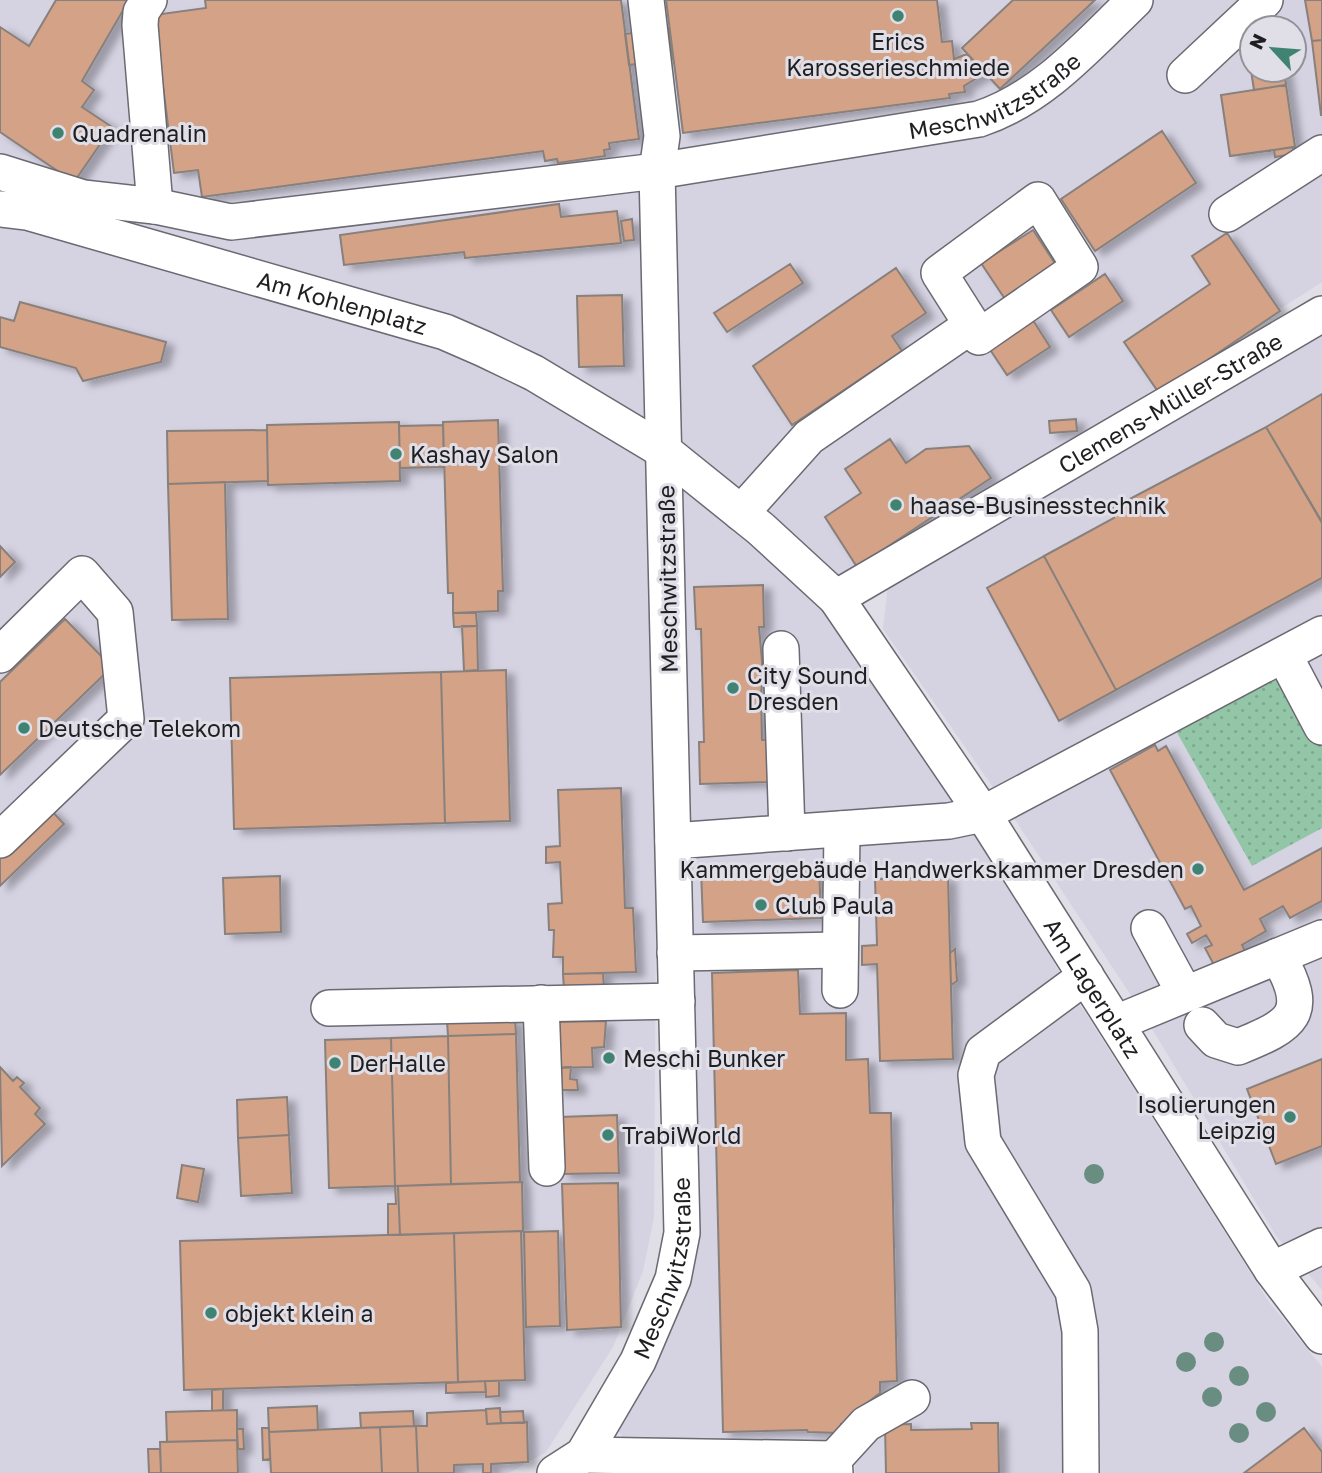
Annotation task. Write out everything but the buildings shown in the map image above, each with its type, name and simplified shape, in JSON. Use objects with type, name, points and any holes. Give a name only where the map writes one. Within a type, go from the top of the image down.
[{"type":"street","points":[[149,0],[141,12],[140,25],[155,206]]},
{"type":"street","points":[[0,172],[83,198],[155,206],[230,222],[657,171],[662,136],[646,0]]},
{"type":"street","name":"Meschwitzstraße","points":[[569,1464],[638,1361],[673,1279],[682,1233],[657,171],[979,119],[1002,112],[1022,102],[1045,85],[1136,0]]},
{"type":"street","points":[[1185,75],[1265,0]]},
{"type":"street","points":[[1227,214],[1322,153]]},
{"type":"street","name":"Am Kohlenplatz","points":[[0,209],[27,212],[445,332],[534,373],[664,451]]},
{"type":"street","name":"Clemens-Müller-Straße","points":[[836,598],[1322,314]]},
{"type":"street","points":[[741,513],[809,437],[972,325]]},
{"type":"street","name":"Am Lagerplatz","points":[[664,451],[741,513],[836,598],[983,814],[1272,1270],[1322,1336]]},
{"type":"street","points":[[0,655],[82,574],[116,612],[126,719],[0,840]]},
{"type":"street","points":[[673,841],[949,821],[983,814],[1322,635]]},
{"type":"street","points":[[781,649],[787,833]]},
{"type":"street","points":[[1284,655],[1322,727]]},
{"type":"street","points":[[840,989],[842,829]]},
{"type":"street","points":[[1149,928],[1185,994]]},
{"type":"street","points":[[1116,1023],[1322,938]]},
{"type":"street","points":[[676,953],[841,950]]},
{"type":"street","points":[[1202,1025],[1216,1040],[1238,1047],[1282,1029],[1294,1009],[1293,982],[1278,956]]},
{"type":"street","points":[[1081,1473],[1080,1331],[1073,1291],[983,1142],[976,1075],[983,1052],[1087,976]]},
{"type":"street","points":[[329,1008],[677,1000]]},
{"type":"street","points":[[541,1003],[547,1168]]},
{"type":"street","points":[[1272,1270],[1322,1246]]},
{"type":"street","points":[[569,1464],[835,1466],[866,1424],[912,1398]]},
{"type":"shaded area","points":[[0,0],[1322,0],[1322,282],[1082,435],[838,582],[659,435],[654,1217],[643,1271],[613,1347],[546,1452],[509,1473],[0,1473]]},
{"type":"shaded area","points":[[1322,327],[1322,1290],[1276,1236],[1142,1012],[1004,803],[883,629],[888,585]]},
{"type":"shaded area","points":[[679,475],[828,604],[999,859],[1055,965],[1269,1302],[1322,1367],[1322,1473],[855,1473],[854,1444],[628,1446],[614,1423],[680,1280]]},
{"type":"green space","points":[[1282,672],[1322,745],[1322,828],[1252,866],[1175,729]]},
{"type":"place","name":"Erics Karosserieschmiede","points":[[898,16]]},
{"type":"place","name":"Quadrenalin","points":[[58,133]]},
{"type":"place","name":"Kashay Salon","points":[[396,454]]},
{"type":"place","name":"haase-Businesstechnik","points":[[896,505]]},
{"type":"place","name":"City Sound Dresden","points":[[733,688]]},
{"type":"place","name":"Deutsche Telekom","points":[[24,728]]},
{"type":"place","name":"Kammergebäude Handwerkskammer Dresden","points":[[1198,869]]},
{"type":"place","name":"Club Paula","points":[[761,905]]},
{"type":"place","name":"Meschi Bunker","points":[[609,1058]]},
{"type":"place","name":"DerHalle","points":[[335,1063]]},
{"type":"place","name":"Isolierungen Leipzig","points":[[1290,1117]]},
{"type":"place","name":"TrabiWorld","points":[[608,1135]]},
{"type":"place","name":"objekt klein a","points":[[211,1313]]}]
